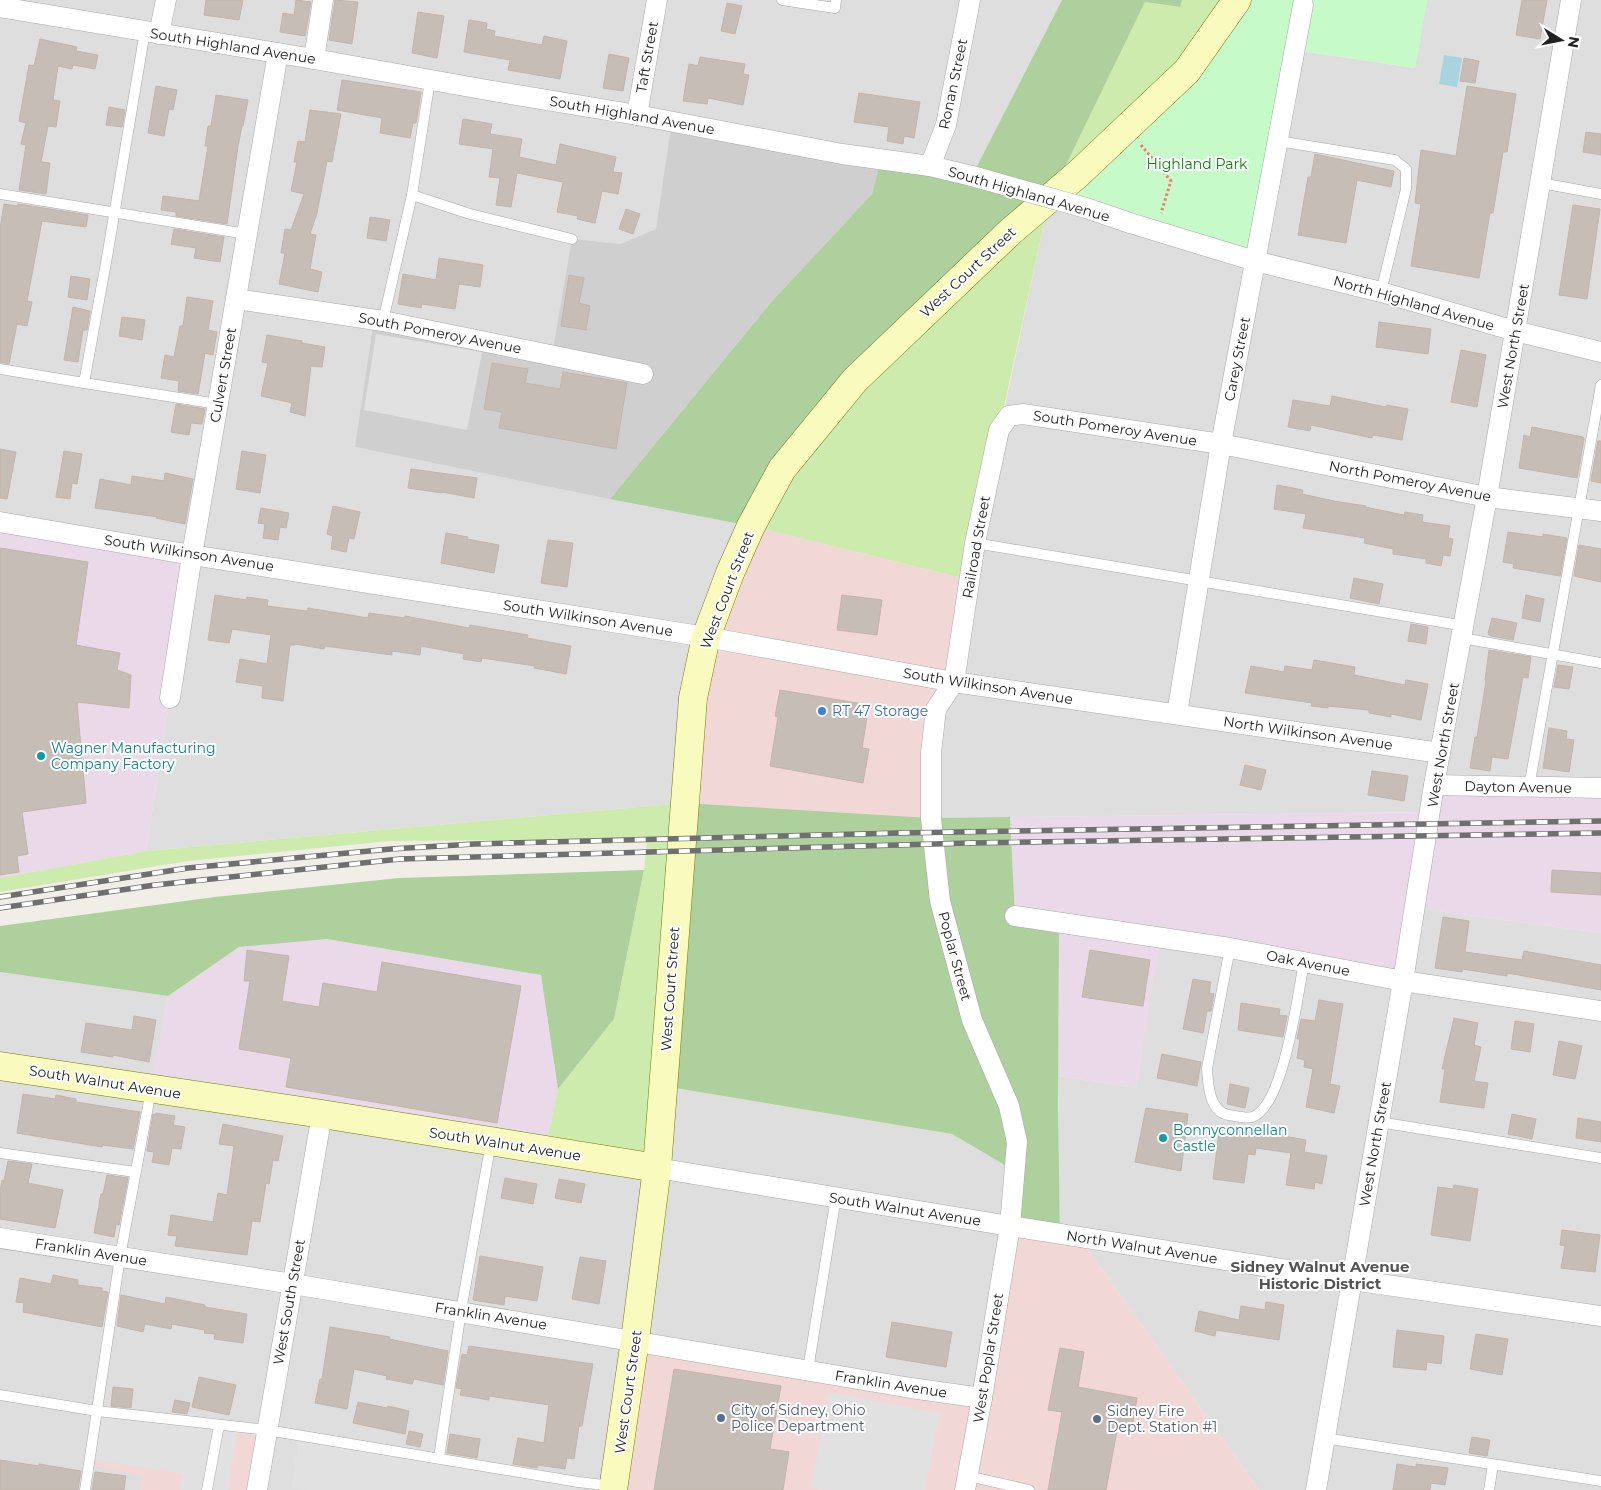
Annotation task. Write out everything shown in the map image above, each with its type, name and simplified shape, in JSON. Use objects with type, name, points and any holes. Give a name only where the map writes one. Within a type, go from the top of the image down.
[{"type":"main road","name":"West Court Street","points":[[614,1488],[635,1340],[656,1168],[693,698],[706,637],[730,573],[751,526],[782,469],[855,380],[1010,232],[1071,180],[1187,70],[1237,0]]},
{"type":"main road","name":"South Walnut Avenue","points":[[0,1066],[322,1114],[656,1168]]},
{"type":"street","points":[[152,32],[166,0]]},
{"type":"street","points":[[314,59],[323,0]]},
{"type":"street","name":"Taft Street","points":[[637,114],[657,0]]},
{"type":"street","name":"Ronan Street","points":[[930,166],[946,125],[970,0]]},
{"type":"street","name":"West North Street","points":[[1316,1490],[1403,981],[1434,785],[1464,632],[1571,0]]},
{"type":"street","name":"Carey Street","points":[[1177,714],[1221,444],[1303,5]]},
{"type":"street","name":"South Highland Avenue","points":[[0,9],[23,6],[152,32],[637,114],[842,154],[930,166],[1076,205],[1255,261]]},
{"type":"street","name":"Culvert Street","points":[[170,698],[192,554],[278,53]]},
{"type":"street","name":"North Highland Avenue","points":[[1255,261],[1381,292],[1515,331],[1601,352]]},
{"type":"street","name":"South Pomeroy Avenue","points":[[236,299],[383,321],[411,333],[643,374]]},
{"type":"street","name":"South Pomeroy Avenue","points":[[1009,416],[1023,414],[1221,444]]},
{"type":"street","name":"Railroad Street","points":[[954,682],[975,544],[999,430],[1009,416]]},
{"type":"street","name":"North Pomeroy Avenue","points":[[1221,444],[1487,497],[1601,511]]},
{"type":"street","name":"South Wilkinson Avenue","points":[[0,522],[706,637],[954,682],[1177,714]]},
{"type":"street","name":"Poplar Street","points":[[954,682],[936,709],[931,753],[931,818],[940,901],[972,1020],[1009,1106],[1017,1142],[1010,1226]]},
{"type":"street","name":"North Wilkinson Avenue","points":[[1177,714],[1440,752]]},
{"type":"street","name":"Dayton Avenue","points":[[1434,785],[1601,788]]},
{"type":"street","name":"Oak Avenue","points":[[1015,916],[1230,948],[1403,981],[1601,1011]]},
{"type":"street","name":"West South Street","points":[[257,1490],[322,1114]]},
{"type":"street","name":"South Walnut Avenue","points":[[656,1168],[1010,1226]]},
{"type":"street","name":"North Walnut Avenue","points":[[1010,1226],[1352,1280],[1601,1316]]},
{"type":"street","name":"West Poplar Street","points":[[966,1483],[1010,1226]]},
{"type":"street","name":"Franklin Avenue","points":[[0,1238],[293,1284],[982,1398]]},
{"type":"lane","points":[[782,0],[834,8],[836,0]]},
{"type":"lane","points":[[84,383],[115,213],[152,32]]},
{"type":"lane","points":[[383,321],[412,196],[430,80]]},
{"type":"lane","points":[[1278,141],[1395,160],[1406,169],[1406,189],[1381,292]]},
{"type":"lane","points":[[1541,183],[1601,194]]},
{"type":"lane","points":[[0,194],[247,234]]},
{"type":"lane","points":[[412,196],[470,214],[572,239]]},
{"type":"lane","points":[[0,369],[218,404]]},
{"type":"lane","points":[[1529,786],[1601,385]]},
{"type":"lane","points":[[975,544],[1199,580],[1464,632],[1553,654],[1601,663]]},
{"type":"lane","points":[[1230,948],[1208,1068],[1208,1086],[1213,1101],[1218,1110],[1226,1114],[1251,1118],[1258,1114],[1268,1102],[1280,1080],[1288,1049],[1304,962]]},
{"type":"lane","points":[[85,1490],[120,1257],[152,1089]]},
{"type":"lane","points":[[1379,1122],[1601,1158]]},
{"type":"lane","points":[[439,1458],[461,1312],[491,1142]]},
{"type":"lane","points":[[0,1153],[136,1172]]},
{"type":"lane","points":[[808,1370],[836,1197]]},
{"type":"lane","points":[[0,1395],[97,1411],[267,1430],[614,1488]]},
{"type":"lane","points":[[207,1490],[219,1425]]},
{"type":"lane","points":[[1324,1438],[1601,1481]]},
{"type":"lane","points":[[1489,1490],[1493,1465]]},
{"type":"lane","points":[[966,1483],[1029,1490]]},
{"type":"path","points":[[1126,128],[1171,180],[1155,231]]},
{"type":"shaded area","points":[[0,0],[1062,0],[972,176],[656,229],[620,244],[552,355],[355,447],[751,526],[684,803],[146,851],[192,555],[0,522]]},
{"type":"shaded area","points":[[1427,0],[1601,0],[1601,788],[1431,812],[931,818],[931,753],[1049,200],[1294,50],[1415,68]]},
{"type":"shaded area","points":[[672,121],[881,160],[872,194],[772,301],[610,499],[355,447],[374,320],[552,355],[572,239],[620,244],[656,229]]},
{"type":"shaded area","points":[[376,334],[482,352],[467,430],[364,410]]},
{"type":"shaded area","points":[[0,522],[192,555],[146,851],[0,878]]},
{"type":"shaded area","points":[[751,526],[970,580],[936,709],[931,818],[684,803],[688,746]]},
{"type":"shaded area","points":[[1434,785],[1601,788],[1601,933],[1415,908],[1403,981],[1160,938],[1136,1088],[1058,1076],[1059,923],[1015,915],[1010,817],[1430,812]]},
{"type":"shaded area","points":[[1415,908],[1601,933],[1601,1490],[1259,1490],[1079,1237],[1060,1234],[1058,1076],[1136,1088],[1159,938]]},
{"type":"shaded area","points":[[327,939],[541,975],[558,1089],[545,1150],[151,1089],[168,996],[239,947]]},
{"type":"shaded area","points":[[0,972],[168,996],[152,1089],[656,1167],[663,1086],[952,1134],[1015,1171],[982,1398],[613,1490],[257,1490],[142,1475],[140,1490],[0,1490]]},
{"type":"shaded area","points":[[1010,1226],[1079,1237],[1259,1490],[613,1490],[635,1340],[982,1398]]},
{"type":"shaded area","points":[[829,1392],[940,1413],[925,1490],[821,1490],[811,1488]]},
{"type":"shaded area","points":[[97,1411],[267,1430],[257,1490],[140,1490],[141,1475],[89,1466]]},
{"type":"shaded area","points":[[103,1411],[237,1432],[228,1490],[180,1490],[182,1474],[95,1460]]},
{"type":"shaded area","points":[[299,1438],[578,1482],[577,1490],[307,1490],[291,1488]]},
{"type":"green space","points":[[1062,0],[1182,0],[1180,7],[1145,2],[1049,200],[855,380],[751,526],[610,499],[772,301],[872,194],[881,160],[972,176]]},
{"type":"green space","points":[[1182,0],[1237,0],[1049,200],[1145,2],[1179,7]]},
{"type":"green space","name":"Highland Park","points":[[1237,0],[1427,0],[1415,68],[1294,50],[1255,261],[1049,200]]},
{"type":"green space","points":[[1049,200],[999,430],[970,580],[751,526],[782,469]]},
{"type":"green space","points":[[684,803],[657,1168],[545,1150],[558,1089],[614,1019],[644,870],[647,839],[390,841],[188,861],[0,892],[0,878],[146,851]]},
{"type":"green space","points":[[684,803],[931,818],[1010,817],[1015,915],[1059,922],[1058,1103],[1060,1234],[1010,1226],[1015,1171],[952,1134],[663,1086]]},
{"type":"green space","points":[[644,870],[614,1019],[558,1089],[541,975],[327,939],[239,947],[168,996],[0,972],[0,926],[215,897],[399,878]]},
{"type":"water","points":[[1444,55],[1462,58],[1457,87],[1439,84]]},
{"type":"building","points":[[206,0],[243,0],[239,20],[204,15]]},
{"type":"building","points":[[296,0],[311,2],[305,36],[280,32],[283,13],[294,15]]},
{"type":"building","points":[[335,0],[358,2],[352,44],[329,40]]},
{"type":"building","points":[[1522,0],[1547,0],[1540,39],[1516,35]]},
{"type":"building","points":[[727,3],[742,6],[735,34],[721,31]]},
{"type":"building","points":[[418,12],[444,16],[437,58],[412,53]]},
{"type":"building","points":[[469,20],[487,23],[486,29],[495,31],[494,36],[542,45],[544,36],[567,41],[560,79],[508,70],[510,60],[464,52]]},
{"type":"building","points":[[40,39],[77,47],[76,51],[98,55],[95,69],[73,65],[72,69],[58,66],[53,100],[60,101],[56,127],[48,126],[41,162],[50,163],[46,194],[19,190],[26,145],[21,144],[26,123],[19,121],[29,65],[34,66]]},
{"type":"building","points":[[609,54],[629,58],[623,91],[603,88]]},
{"type":"building","points":[[700,57],[745,64],[743,74],[749,75],[743,105],[708,98],[707,104],[683,101],[689,64],[698,66]]},
{"type":"building","points":[[1464,58],[1479,61],[1475,83],[1460,81]]},
{"type":"building","points":[[342,80],[421,92],[416,123],[413,123],[410,138],[380,133],[382,118],[337,110]]},
{"type":"building","points":[[156,86],[177,90],[173,110],[169,109],[164,136],[148,133]]},
{"type":"building","points":[[1467,86],[1516,94],[1507,152],[1503,152],[1493,213],[1490,213],[1479,278],[1411,266],[1421,204],[1415,203],[1421,150],[1456,156]]},
{"type":"building","points":[[859,93],[920,102],[914,138],[904,136],[903,144],[887,141],[889,127],[854,122]]},
{"type":"building","points":[[216,95],[248,100],[238,146],[227,224],[176,216],[176,212],[161,210],[163,196],[199,201],[208,146],[205,146],[208,126],[211,126]]},
{"type":"building","points":[[109,107],[125,110],[122,127],[106,125]]},
{"type":"building","points":[[310,110],[341,114],[332,162],[327,161],[317,213],[310,234],[316,235],[310,269],[322,272],[318,292],[279,284],[285,253],[281,253],[285,229],[291,230],[304,194],[291,191],[297,162],[294,162],[298,141],[305,142]]},
{"type":"building","points":[[463,119],[492,124],[490,134],[522,139],[519,157],[556,165],[560,144],[616,157],[613,172],[622,173],[618,194],[602,191],[595,223],[577,219],[578,216],[557,212],[563,182],[517,173],[511,207],[496,205],[500,178],[489,177],[493,149],[459,144]]},
{"type":"building","points":[[1586,132],[1601,134],[1601,155],[1583,152]]},
{"type":"building","points":[[1315,154],[1394,171],[1391,187],[1357,180],[1346,243],[1298,235],[1308,177],[1311,177]]},
{"type":"building","points":[[4,204],[17,206],[18,204],[88,215],[86,227],[42,221],[27,301],[32,302],[27,326],[17,324],[9,364],[0,362],[0,228]]},
{"type":"building","points":[[1573,205],[1600,209],[1587,299],[1559,295]]},
{"type":"building","points":[[626,209],[640,214],[633,234],[619,229]]},
{"type":"building","points":[[370,217],[390,220],[386,241],[367,238]]},
{"type":"building","points":[[174,229],[224,237],[220,262],[194,258],[196,248],[171,244]]},
{"type":"building","points":[[439,258],[483,265],[480,287],[459,284],[455,309],[422,304],[421,308],[398,304],[403,274],[436,280]]},
{"type":"building","points":[[569,275],[584,278],[579,303],[590,306],[586,330],[561,326]]},
{"type":"building","points":[[71,276],[90,279],[87,300],[68,297]]},
{"type":"building","points":[[187,297],[213,301],[208,330],[217,332],[213,355],[205,353],[198,394],[178,391],[179,381],[161,378],[165,355],[174,357],[180,326],[183,326]]},
{"type":"building","points":[[73,307],[90,311],[87,330],[83,330],[78,362],[64,360]]},
{"type":"building","points":[[122,317],[145,320],[142,340],[119,336]]},
{"type":"building","points":[[1379,322],[1431,329],[1428,354],[1376,347]]},
{"type":"building","points":[[267,335],[325,347],[322,367],[311,366],[305,416],[290,412],[292,403],[261,396],[268,363],[262,362]]},
{"type":"building","points":[[1461,350],[1486,355],[1477,407],[1451,402]]},
{"type":"building","points":[[492,363],[528,369],[525,383],[560,389],[563,372],[627,383],[616,449],[499,428],[502,412],[484,409]]},
{"type":"building","points":[[1332,396],[1386,407],[1387,405],[1408,409],[1402,440],[1373,435],[1372,438],[1311,425],[1310,431],[1288,427],[1293,400],[1330,406]]},
{"type":"building","points":[[176,404],[205,409],[202,424],[191,423],[189,435],[171,432]]},
{"type":"building","points":[[1532,427],[1583,437],[1577,478],[1519,468],[1524,435],[1530,437]]},
{"type":"building","points":[[1598,441],[1601,441],[1601,483],[1591,481]]},
{"type":"building","points":[[0,449],[16,452],[7,499],[0,498]]},
{"type":"building","points":[[64,451],[82,454],[77,484],[72,483],[70,499],[56,497]]},
{"type":"building","points":[[242,451],[266,455],[260,493],[236,489]]},
{"type":"building","points":[[411,469],[477,478],[474,498],[408,488]]},
{"type":"building","points":[[165,473],[193,479],[185,524],[157,517],[95,508],[100,479],[131,485],[132,476],[164,481]]},
{"type":"building","points":[[1277,485],[1303,490],[1302,494],[1334,501],[1404,515],[1405,512],[1423,515],[1422,522],[1450,526],[1448,538],[1453,539],[1450,556],[1443,555],[1441,566],[1426,563],[1426,559],[1393,554],[1393,549],[1364,543],[1365,538],[1303,528],[1306,514],[1274,509]]},
{"type":"building","points":[[333,506],[360,512],[354,539],[349,538],[346,552],[331,549],[333,536],[327,534]]},
{"type":"building","points":[[261,508],[289,513],[286,528],[280,527],[278,540],[263,538],[265,524],[258,523]]},
{"type":"building","points":[[1508,532],[1543,537],[1543,534],[1567,538],[1560,576],[1513,568],[1514,564],[1503,562]]},
{"type":"building","points":[[446,533],[499,545],[494,573],[441,563]]},
{"type":"building","points":[[548,540],[573,543],[567,587],[541,583]]},
{"type":"building","points":[[1579,545],[1601,549],[1601,582],[1574,576]]},
{"type":"building","name":"Wagner Manufacturing Company Factory","points":[[0,548],[88,562],[76,645],[120,653],[117,670],[131,675],[129,708],[77,702],[86,803],[22,812],[28,854],[17,856],[19,872],[0,875]]},
{"type":"building","points":[[1354,578],[1383,584],[1379,604],[1350,598]]},
{"type":"building","points":[[215,595],[246,600],[247,597],[268,600],[267,606],[307,611],[308,608],[368,618],[369,613],[405,618],[405,616],[469,628],[470,625],[528,635],[527,638],[571,646],[566,674],[534,668],[535,666],[482,658],[481,662],[463,659],[464,654],[421,646],[420,655],[392,651],[392,655],[325,646],[324,649],[295,644],[290,645],[283,701],[262,698],[263,686],[236,682],[240,659],[267,664],[271,635],[232,629],[229,643],[208,640]]},
{"type":"building","points":[[842,595],[882,600],[877,635],[837,630]]},
{"type":"building","points":[[1526,595],[1544,599],[1540,622],[1522,618]]},
{"type":"building","points":[[1492,618],[1517,623],[1513,640],[1488,634]]},
{"type":"building","points":[[1411,624],[1428,627],[1426,644],[1408,641]]},
{"type":"building","points":[[1489,650],[1531,657],[1528,678],[1523,677],[1508,759],[1492,757],[1490,771],[1470,768],[1475,737],[1477,737]]},
{"type":"building","points":[[1314,660],[1355,667],[1354,675],[1405,685],[1406,680],[1428,684],[1421,720],[1391,714],[1391,717],[1369,713],[1369,710],[1311,706],[1312,703],[1245,693],[1251,666],[1284,672],[1285,666],[1312,670]]},
{"type":"building","points":[[1558,665],[1573,667],[1569,689],[1554,687]]},
{"type":"building","points":[[780,690],[869,705],[862,748],[869,749],[863,783],[770,766],[778,717],[775,716]]},
{"type":"building","points":[[1549,728],[1567,731],[1566,739],[1574,740],[1569,772],[1543,768]]},
{"type":"building","points":[[1245,765],[1266,770],[1261,790],[1240,785]]},
{"type":"building","points":[[1372,771],[1408,776],[1404,801],[1368,795]]},
{"type":"building","points":[[1552,870],[1601,873],[1601,895],[1551,892]]},
{"type":"building","points":[[1443,917],[1469,921],[1465,952],[1522,960],[1524,951],[1601,965],[1601,990],[1507,973],[1507,976],[1462,969],[1462,972],[1435,968]]},
{"type":"building","points":[[247,950],[289,956],[282,1001],[319,1007],[323,983],[377,992],[382,962],[521,986],[497,1123],[286,1087],[291,1058],[239,1049],[250,981],[244,981]]},
{"type":"building","points":[[1090,950],[1150,960],[1143,1006],[1082,997]]},
{"type":"building","points":[[1193,979],[1211,982],[1209,993],[1214,994],[1211,1011],[1207,1011],[1203,1033],[1183,1029]]},
{"type":"building","points":[[1319,1000],[1343,1004],[1330,1084],[1340,1086],[1334,1113],[1306,1107],[1313,1069],[1304,1067],[1305,1060],[1297,1058],[1300,1039],[1297,1039],[1301,1019],[1315,1021]]},
{"type":"building","points":[[1241,1003],[1280,1009],[1279,1015],[1287,1016],[1283,1037],[1238,1030]]},
{"type":"building","points":[[134,1016],[156,1020],[149,1062],[113,1055],[113,1057],[81,1052],[86,1023],[132,1030]]},
{"type":"building","points":[[1454,1018],[1478,1023],[1474,1045],[1481,1047],[1474,1081],[1488,1083],[1484,1108],[1440,1102],[1445,1069],[1442,1069]]},
{"type":"building","points":[[1515,1021],[1534,1024],[1530,1052],[1511,1049]]},
{"type":"building","points":[[1559,1041],[1582,1046],[1575,1079],[1553,1075]]},
{"type":"building","points":[[1162,1054],[1201,1062],[1197,1086],[1157,1078]]},
{"type":"building","points":[[1230,1084],[1249,1088],[1245,1108],[1227,1104]]},
{"type":"building","points":[[23,1094],[55,1099],[56,1095],[76,1099],[76,1102],[140,1112],[133,1149],[103,1145],[102,1147],[17,1133]]},
{"type":"building","name":"Bonnyconnellan Castle","points":[[1146,1108],[1188,1114],[1181,1171],[1135,1162]]},
{"type":"building","points":[[156,1113],[175,1116],[173,1125],[185,1127],[181,1149],[172,1148],[169,1165],[152,1162],[154,1152],[147,1151],[153,1114],[156,1115]]},
{"type":"building","points":[[1512,1114],[1536,1119],[1532,1139],[1508,1134]]},
{"type":"building","points":[[1578,1118],[1601,1122],[1601,1142],[1576,1138]]},
{"type":"building","points":[[223,1124],[283,1136],[278,1161],[273,1160],[269,1184],[266,1183],[260,1222],[252,1221],[247,1255],[175,1246],[177,1236],[168,1235],[171,1215],[213,1222],[218,1193],[227,1195],[234,1146],[219,1144]]},
{"type":"building","points":[[1232,1129],[1269,1135],[1270,1129],[1285,1131],[1284,1136],[1306,1140],[1304,1152],[1327,1156],[1322,1184],[1315,1182],[1314,1189],[1286,1185],[1291,1153],[1256,1148],[1255,1155],[1248,1154],[1244,1183],[1213,1179],[1219,1133],[1232,1135]]},
{"type":"building","points":[[8,1161],[32,1164],[28,1183],[63,1190],[55,1228],[0,1219],[0,1192]]},
{"type":"building","points":[[107,1175],[128,1178],[119,1225],[116,1224],[114,1237],[94,1233],[101,1194],[103,1194]]},
{"type":"building","points":[[505,1178],[537,1184],[533,1204],[501,1198]]},
{"type":"building","points":[[559,1179],[585,1184],[581,1203],[555,1198]]},
{"type":"building","points":[[1454,1185],[1478,1189],[1470,1241],[1431,1235],[1438,1187],[1453,1189]]},
{"type":"building","points":[[1562,1230],[1600,1235],[1595,1272],[1561,1268],[1565,1246],[1560,1245]]},
{"type":"building","points":[[480,1256],[543,1267],[537,1301],[505,1296],[504,1305],[473,1300]]},
{"type":"building","points":[[580,1257],[606,1261],[599,1304],[572,1299]]},
{"type":"building","points":[[53,1275],[78,1280],[78,1285],[102,1288],[102,1291],[108,1292],[102,1327],[23,1312],[24,1303],[16,1302],[20,1278],[51,1284]]},
{"type":"building","points":[[121,1295],[165,1304],[166,1297],[205,1305],[205,1307],[247,1314],[243,1343],[214,1339],[215,1334],[204,1333],[205,1330],[172,1324],[171,1329],[145,1324],[143,1332],[117,1326]]},
{"type":"building","points":[[1266,1302],[1284,1305],[1279,1340],[1216,1330],[1215,1336],[1195,1331],[1199,1311],[1239,1320],[1241,1306],[1265,1310]]},
{"type":"building","points":[[892,1322],[952,1332],[946,1367],[886,1357]]},
{"type":"building","points":[[330,1327],[390,1337],[389,1339],[448,1351],[443,1385],[414,1379],[412,1384],[386,1379],[387,1376],[354,1369],[347,1409],[315,1403],[320,1379],[322,1379]]},
{"type":"building","points":[[1397,1330],[1444,1336],[1441,1364],[1427,1362],[1426,1370],[1393,1367]]},
{"type":"building","points":[[1476,1334],[1508,1339],[1502,1375],[1470,1369]]},
{"type":"building","points":[[469,1346],[593,1364],[582,1426],[579,1426],[574,1459],[567,1458],[565,1469],[538,1465],[537,1468],[513,1464],[518,1438],[544,1443],[549,1405],[489,1396],[489,1400],[460,1395],[462,1389],[456,1388],[462,1354],[467,1355]]},
{"type":"building","name":"Sidney Fire Dept. Station #1","points":[[1060,1348],[1084,1352],[1078,1387],[1137,1398],[1132,1428],[1118,1425],[1106,1490],[1048,1490],[1062,1412],[1048,1410]]},
{"type":"building","name":"City of Sidney, Ohio Police Department","points":[[674,1369],[781,1386],[770,1449],[789,1452],[783,1490],[654,1490]]},
{"type":"building","points":[[199,1377],[236,1385],[229,1415],[192,1407]]},
{"type":"building","points":[[113,1387],[133,1389],[131,1408],[111,1406]]},
{"type":"building","points":[[175,1400],[190,1403],[187,1414],[172,1412]]},
{"type":"building","points":[[358,1402],[409,1411],[405,1434],[353,1423]]},
{"type":"building","points":[[409,1431],[423,1434],[420,1447],[406,1444]]},
{"type":"building","points":[[450,1434],[480,1439],[477,1458],[447,1453]]},
{"type":"building","points":[[1472,1437],[1490,1440],[1487,1456],[1469,1453]]},
{"type":"building","points":[[0,1460],[81,1471],[78,1490],[0,1490]]},
{"type":"building","points":[[1397,1464],[1416,1467],[1416,1464],[1448,1468],[1445,1485],[1431,1483],[1430,1490],[1393,1490]]},
{"type":"building","points":[[95,1472],[126,1476],[124,1490],[92,1490]]},
{"type":"railway","points":[[0,897],[188,868],[391,849],[474,844],[900,833],[1601,821]]},
{"type":"railway","points":[[0,908],[155,885],[400,859],[970,843],[1601,833]]},
{"type":"place","name":"RT 47 Storage","points":[[822,711]]},
{"type":"place","name":"Wagner Manufacturing Company Factory","points":[[41,756]]},
{"type":"place","name":"Bonnyconnellan Castle","points":[[1163,1138]]},
{"type":"place","name":"City of Sidney, Ohio Police Department","points":[[721,1418]]},
{"type":"place","name":"Sidney Fire Dept. Station #1","points":[[1097,1419]]},
{"type":"district","name":"Sidney Walnut Avenue Historic District","points":[[1320,1274]]}]
